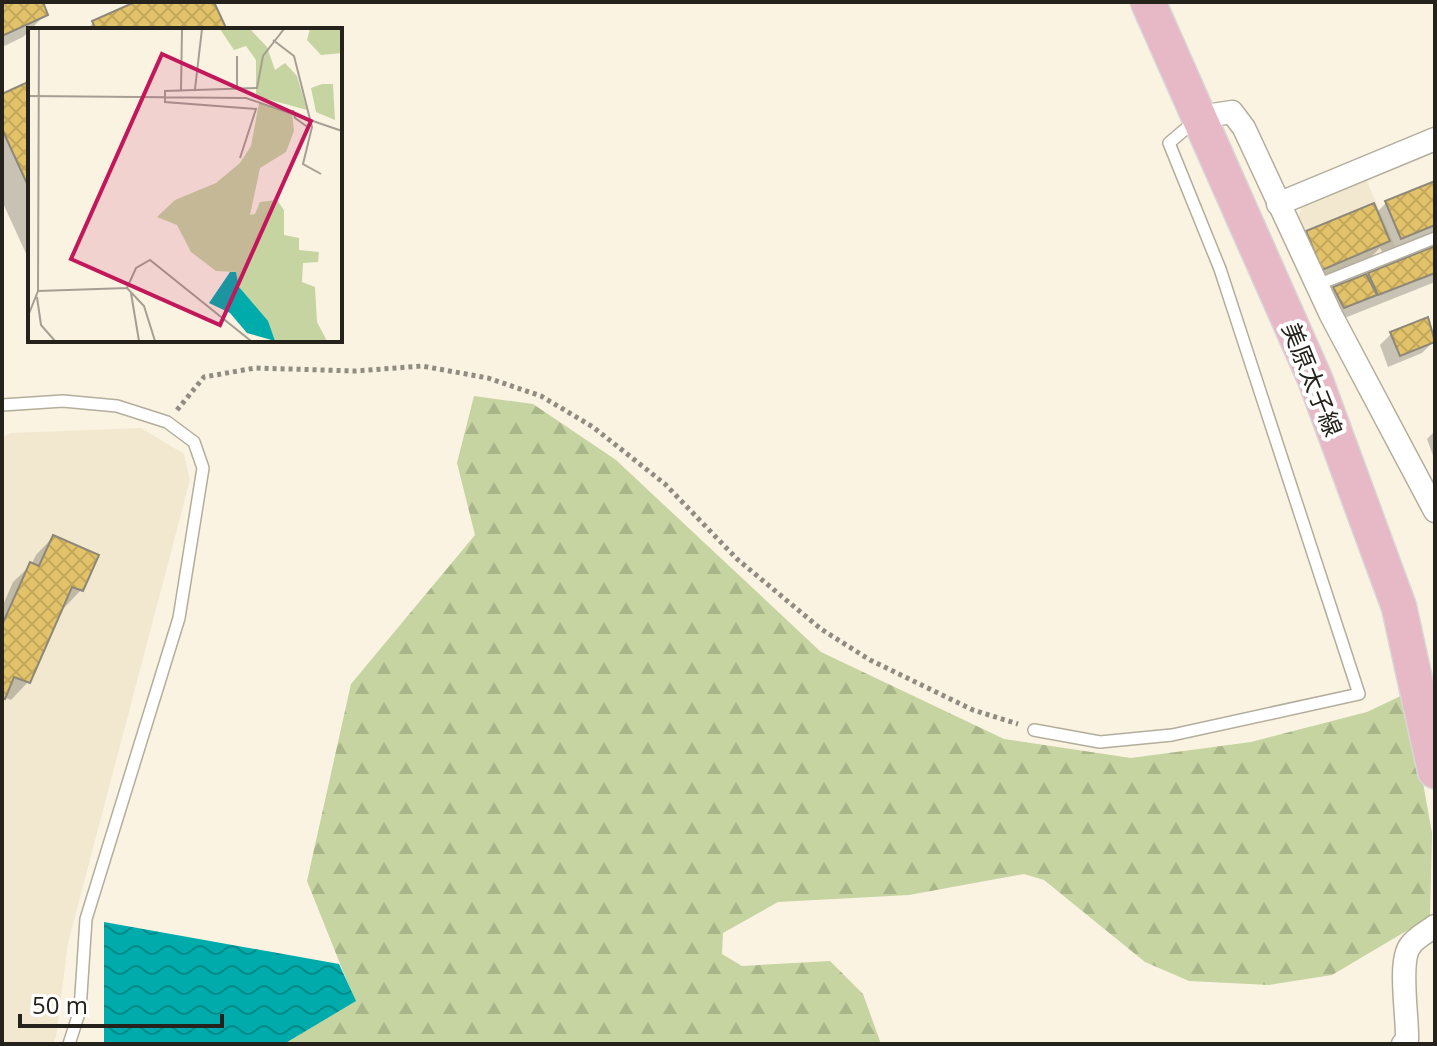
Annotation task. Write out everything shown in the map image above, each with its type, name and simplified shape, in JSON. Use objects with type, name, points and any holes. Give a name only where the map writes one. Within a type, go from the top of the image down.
[{"type":"main road","name":"美原太子線","points":[[1148,2],[1315,379],[1399,607],[1435,771]]},
{"type":"street","points":[[1199,117],[1232,112],[1244,128],[1317,285],[1435,511]]},
{"type":"street","points":[[1278,204],[1435,139]]},
{"type":"street","points":[[1403,1044],[1407,1040],[1408,1021],[1404,960],[1410,946],[1435,926]]},
{"type":"lane","points":[[1034,730],[1100,742],[1172,735],[1359,694],[1220,269],[1169,143],[1199,117]]},
{"type":"lane","points":[[1317,285],[1435,238]]},
{"type":"lane","points":[[2,405],[63,401],[117,406],[167,422],[194,442],[203,468],[182,603],[86,919],[80,1010],[69,1044]]},
{"type":"path","points":[[167,422],[204,377],[255,368],[356,371],[422,366],[488,378],[541,396],[593,427],[665,484],[737,559],[821,629],[870,660],[973,710],[1034,730]]},
{"type":"shaded area","points":[[1366,179],[1395,246],[1324,276],[1297,219],[1303,204]]},
{"type":"shaded area","points":[[141,428],[184,454],[190,480],[68,943],[56,1036],[53,1044],[2,1044],[2,437],[11,433]]},
{"type":"green space","points":[[474,396],[533,404],[616,460],[821,652],[1004,739],[1131,758],[1251,742],[1367,712],[1407,693],[1432,833],[1430,917],[1332,975],[1269,985],[1189,981],[1145,962],[1044,880],[1024,874],[909,895],[778,902],[723,933],[722,954],[742,966],[830,961],[863,994],[881,1044],[284,1044],[355,1001],[307,881],[351,684],[475,535],[457,463]]},
{"type":"water","points":[[104,922],[339,964],[356,1001],[284,1044],[104,1044]]},
{"type":"building","points":[[2,2],[43,2],[48,15],[2,36]]},
{"type":"building","points":[[135,2],[214,2],[226,28],[95,28],[92,21]]},
{"type":"building","points":[[28,82],[28,186],[2,129],[2,94]]},
{"type":"building","points":[[1435,181],[1435,225],[1401,239],[1385,201]]},
{"type":"building","points":[[1374,203],[1390,241],[1322,270],[1306,231]]},
{"type":"building","points":[[1435,246],[1435,273],[1378,295],[1368,273]]},
{"type":"building","points":[[1366,274],[1377,295],[1344,308],[1333,287]]},
{"type":"building","points":[[1428,317],[1435,342],[1400,356],[1390,332]]},
{"type":"building","points":[[53,535],[99,555],[83,591],[72,587],[30,683],[14,677],[5,699],[2,697],[2,625],[30,562],[39,566]]}]
